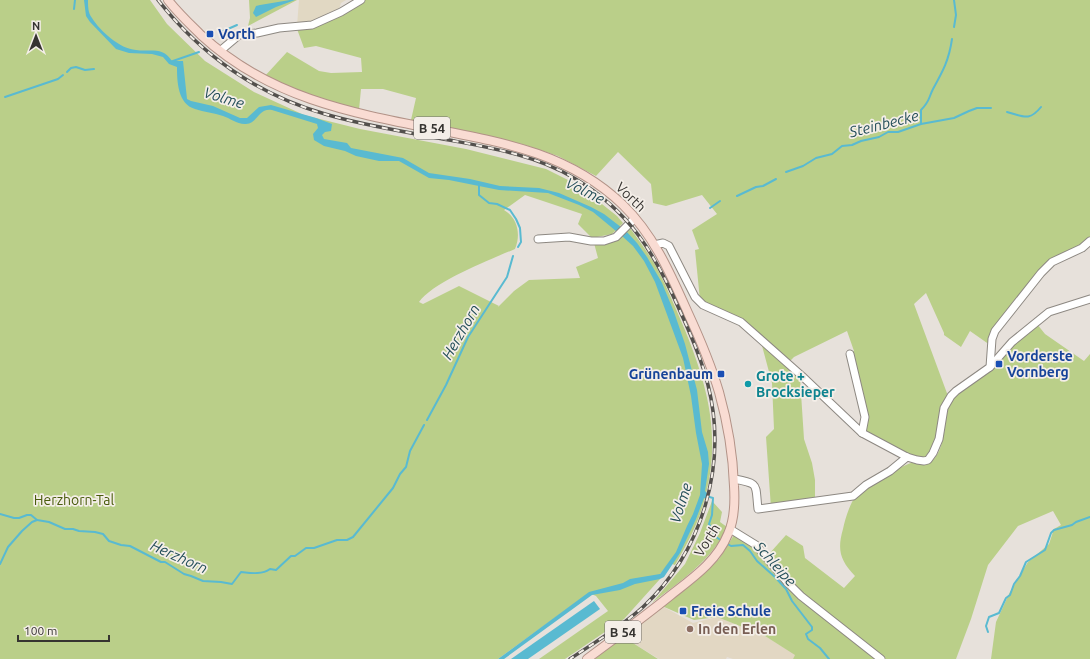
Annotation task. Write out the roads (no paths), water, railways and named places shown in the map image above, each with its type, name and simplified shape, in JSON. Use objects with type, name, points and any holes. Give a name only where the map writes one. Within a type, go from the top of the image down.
[{"type":"main road","name":"Vorth","points":[[168,0],[180,14],[220,51],[261,79],[291,92],[334,107],[383,119],[495,141],[544,155],[571,168],[596,183],[622,204],[635,218],[654,245],[673,280],[705,351],[726,416],[730,437],[734,479],[734,513],[729,532],[723,544],[715,556],[702,570],[659,605],[587,659]]},
{"type":"street","points":[[220,51],[239,35],[279,28],[312,25],[341,12],[361,0]]},
{"type":"street","points":[[538,239],[569,237],[591,241],[604,240],[616,237],[635,218]]},
{"type":"street","points":[[990,367],[992,339],[995,331],[1016,303],[1052,262],[1082,248],[1090,241]]},
{"type":"street","points":[[654,245],[663,243],[669,246],[699,303],[741,322],[802,376],[862,433],[907,457],[921,461],[931,458],[939,439],[944,408],[951,396],[956,391],[990,367],[1012,342],[1049,312],[1090,299]]},
{"type":"street","points":[[850,354],[865,416],[862,433]]},
{"type":"street","points":[[734,479],[752,482],[756,486],[758,509],[853,496],[866,485],[890,471],[907,457]]},
{"type":"street","points":[[729,532],[756,545],[787,582],[801,596],[881,659]]},
{"type":"water","points":[[84,0],[88,0],[90,14],[96,23],[105,34],[117,43],[130,49],[160,51],[165,53],[172,61],[183,61],[187,99],[191,101],[213,106],[240,118],[247,118],[259,107],[271,105],[316,118],[332,124],[331,131],[325,132],[322,135],[324,139],[347,143],[351,148],[403,158],[429,173],[470,179],[500,186],[539,188],[559,193],[604,214],[626,231],[647,257],[662,283],[674,312],[685,344],[697,390],[702,432],[708,452],[709,464],[705,491],[708,494],[707,499],[704,498],[680,553],[664,577],[635,584],[620,590],[592,595],[504,659],[498,659],[589,592],[623,583],[630,579],[660,574],[676,552],[700,495],[702,464],[683,358],[655,282],[644,261],[633,246],[593,212],[548,193],[499,190],[449,180],[429,178],[399,161],[379,161],[356,156],[345,151],[324,146],[314,140],[313,134],[318,128],[317,124],[272,110],[264,111],[250,123],[243,124],[223,116],[195,109],[189,106],[182,97],[178,86],[177,67],[169,64],[163,57],[152,54],[129,53],[116,49],[86,16]]},
{"type":"water","points":[[295,0],[256,17],[253,13],[256,6]]},
{"type":"water","points":[[594,601],[600,609],[528,659],[511,659]]},
{"type":"waterway","points":[[74,9],[75,0]]},
{"type":"waterway","points":[[954,0],[956,15],[954,27]]},
{"type":"waterway","points":[[221,32],[237,25]]},
{"type":"waterway","points":[[921,124],[921,110],[927,102],[940,77],[949,53],[952,39]]},
{"type":"waterway","points":[[170,62],[199,52]]},
{"type":"waterway","points":[[67,72],[71,68],[76,67],[85,70],[94,69]]},
{"type":"waterway","points":[[5,97],[58,79],[63,75]]},
{"type":"waterway","name":"Steinbecke","points":[[1007,112],[1026,117],[1033,115],[1041,107]]},
{"type":"waterway","name":"Steinbecke","points":[[786,172],[803,166],[816,158],[832,154],[842,146],[852,145],[861,141],[879,137],[888,132],[898,132],[921,124],[954,118],[977,108],[991,108]]},
{"type":"waterway","name":"Steinbecke","points":[[737,196],[756,187],[763,186],[776,179]]},
{"type":"waterway","name":"Herzhorn","points":[[479,184],[479,195],[489,203],[497,204],[510,210],[516,219],[520,228],[521,242],[518,247]]},
{"type":"waterway","name":"Steinbecke","points":[[710,208],[720,201]]},
{"type":"waterway","name":"Herzhorn","points":[[427,420],[446,385],[468,337],[507,277],[513,256]]},
{"type":"waterway","name":"Herzhorn","points":[[0,514],[14,518],[31,515],[37,520],[49,522],[65,529],[103,534],[109,541],[130,546],[161,562],[165,562],[184,574],[203,581],[232,584],[241,572],[256,573],[270,569],[276,570],[291,556],[295,556],[306,548],[314,548],[337,540],[347,540],[353,537],[393,488],[400,474],[406,467],[410,451],[424,425]]},
{"type":"waterway","name":"Schleipe","points":[[706,496],[713,498],[712,515],[709,524],[716,537],[722,541]]},
{"type":"waterway","points":[[988,632],[986,626],[989,617],[999,613],[1006,598],[1010,595],[1026,562],[1045,550],[1051,533],[1054,530],[1072,525],[1090,517]]},
{"type":"waterway","points":[[0,564],[8,547],[22,531],[32,522],[37,520]]},
{"type":"waterway","name":"Schleipe","points":[[726,543],[731,546],[743,545],[786,589],[792,601],[812,627],[812,630],[806,634],[808,639],[820,648],[829,659]]},
{"type":"railway","points":[[158,0],[193,38],[232,70],[254,84],[300,106],[355,122],[497,149],[544,163],[559,170],[594,191],[611,205],[626,220],[650,253],[671,290],[696,348],[706,376],[713,415],[715,445],[712,475],[706,505],[695,533],[681,560],[664,585],[635,614],[617,628],[570,659]]},
{"type":"place","name":"Vorth","points":[[210,34]]},
{"type":"place","name":"Vorderste Vornberg","points":[[999,364]]},
{"type":"place","name":"Grünenbaum","points":[[721,374]]},
{"type":"place","name":"Grote + Brocksieper","points":[[748,384]]},
{"type":"place","name":"Freie Schule","points":[[683,611]]},
{"type":"place","name":"In den Erlen","points":[[690,629]]},
{"type":"water label","name":"Volme","points":[[224,98]]},
{"type":"water label","name":"Volme","points":[[585,191]]},
{"type":"water label","name":"Volme","points":[[681,503]]},
{"type":"park label","name":"Herzhorn-Tal","points":[[74,500]]}]
